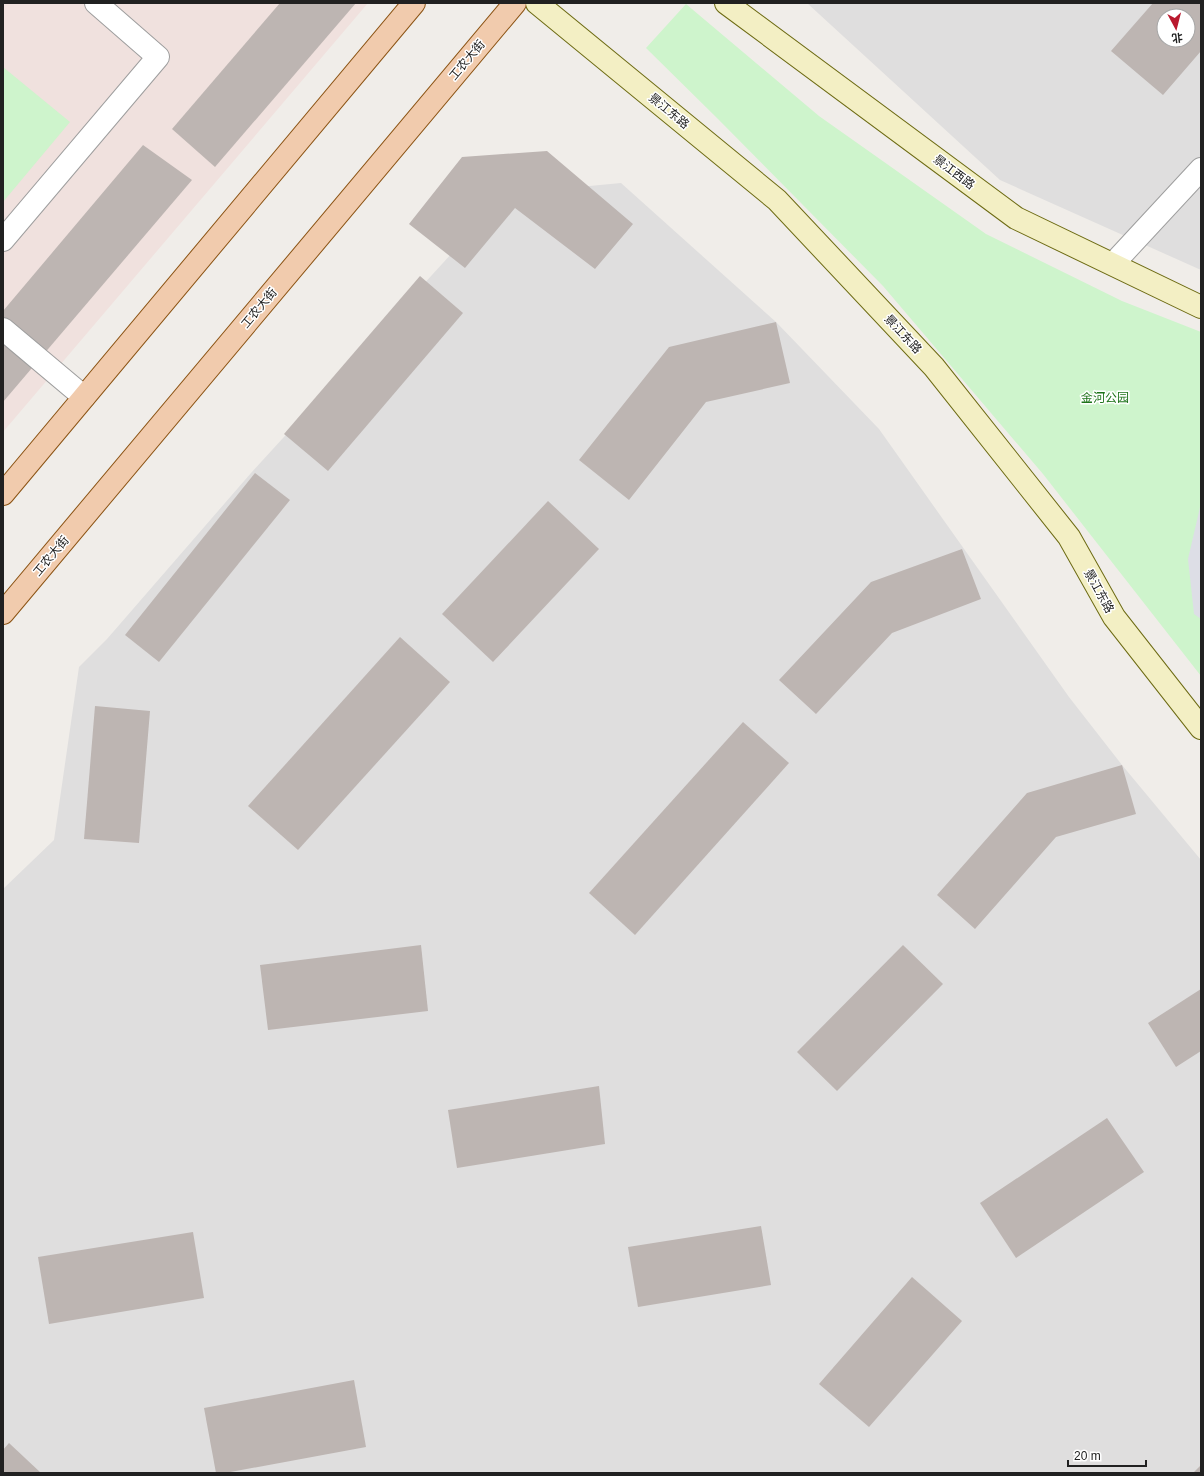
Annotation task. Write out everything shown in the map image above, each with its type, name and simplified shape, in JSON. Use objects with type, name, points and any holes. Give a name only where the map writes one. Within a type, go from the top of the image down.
[{"type":"main road","points":[[3,494],[414,3]]},
{"type":"main road","name":"工农大街","points":[[3,612],[515,3]]},
{"type":"main road","name":"景江东路","points":[[536,3],[777,200],[934,367],[1069,537],[1114,618],[1201,728]]},
{"type":"main road","name":"景江西路","points":[[726,3],[1016,218],[1201,307]]},
{"type":"street","points":[[3,240],[158,57],[96,3]]},
{"type":"street","points":[[1113,264],[1201,169]]},
{"type":"street","points":[[3,329],[84,397]]},
{"type":"shaded area","points":[[3,3],[368,3],[3,432]]},
{"type":"shaded area","points":[[807,3],[1201,3],[1201,270],[1000,180]]},
{"type":"shaded area","points":[[621,183],[776,322],[879,429],[1069,697],[1122,765],[1201,860],[1201,1473],[3,1473],[3,889],[54,840],[79,667],[107,639],[251,473],[506,194]]},
{"type":"shaded area","points":[[1201,503],[1201,619],[1194,614],[1188,559]]},
{"type":"green space","name":"金河公园","points":[[686,4],[819,116],[986,234],[1122,301],[1201,332],[1201,676],[1043,474],[883,286],[646,48]]},
{"type":"green space","points":[[3,67],[70,122],[3,202]]},
{"type":"building","points":[[280,3],[356,3],[215,167],[172,129]]},
{"type":"building","points":[[1153,3],[1201,3],[1201,51],[1163,95],[1111,51]]},
{"type":"building","points":[[143,145],[192,180],[3,402],[3,311]]},
{"type":"building","points":[[547,151],[633,224],[595,269],[515,208],[465,268],[409,224],[462,157]]},
{"type":"building","points":[[420,276],[463,313],[328,471],[284,434]]},
{"type":"building","points":[[776,322],[790,383],[706,402],[629,500],[579,460],[669,347]]},
{"type":"building","points":[[255,473],[290,500],[159,662],[125,635]]},
{"type":"building","points":[[548,501],[599,549],[493,662],[442,614]]},
{"type":"building","points":[[962,549],[981,599],[892,633],[816,714],[779,680],[871,582]]},
{"type":"building","points":[[400,637],[450,682],[298,850],[248,806]]},
{"type":"building","points":[[95,706],[150,711],[139,843],[84,839]]},
{"type":"building","points":[[743,722],[789,763],[635,935],[589,893]]},
{"type":"building","points":[[1122,765],[1136,814],[1056,837],[975,929],[937,895],[1027,793]]},
{"type":"building","points":[[421,945],[428,1011],[268,1030],[260,965]]},
{"type":"building","points":[[903,945],[943,984],[837,1091],[797,1052]]},
{"type":"building","points":[[1201,989],[1201,1051],[1176,1067],[1148,1023]]},
{"type":"building","points":[[599,1086],[605,1144],[457,1168],[448,1110]]},
{"type":"building","points":[[1107,1118],[1144,1172],[1016,1258],[980,1203]]},
{"type":"building","points":[[761,1226],[771,1285],[638,1307],[628,1247]]},
{"type":"building","points":[[193,1232],[204,1298],[49,1324],[38,1257]]},
{"type":"building","points":[[912,1277],[962,1321],[869,1427],[819,1384]]},
{"type":"building","points":[[354,1380],[366,1447],[225,1473],[216,1473],[204,1408]]},
{"type":"building","points":[[9,1443],[41,1473],[3,1473],[3,1450]]},
{"type":"building","points":[[1201,1465],[1201,1473],[1193,1473]]}]
